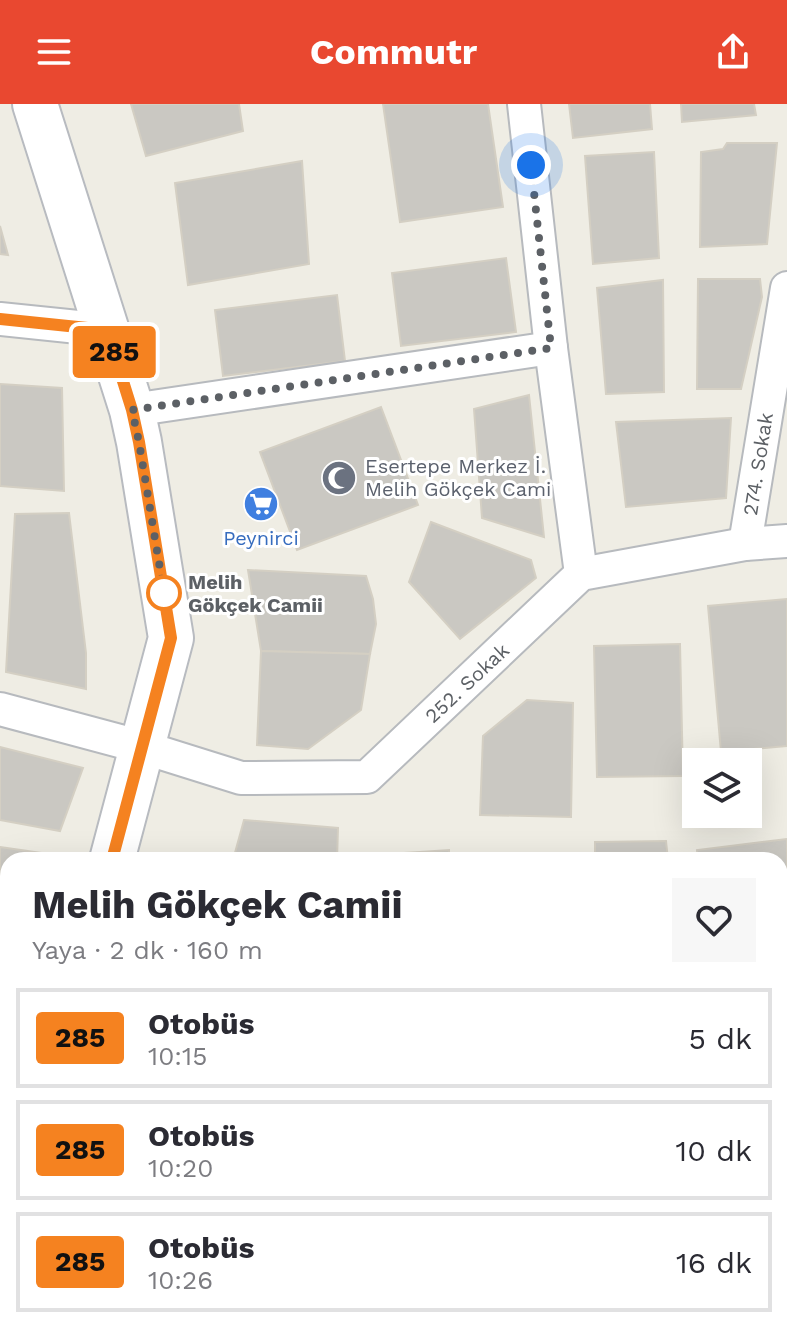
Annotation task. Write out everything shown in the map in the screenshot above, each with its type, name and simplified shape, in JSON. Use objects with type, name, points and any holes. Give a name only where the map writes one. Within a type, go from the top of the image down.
[{"type":"main road","points":[[35,104],[132,410],[171,638],[114,852]]},
{"type":"street","points":[[524,104],[551,348],[581,574],[745,544],[787,541]]},
{"type":"street","name":"274. Sokak","points":[[745,544],[787,288]]},
{"type":"street","points":[[0,319],[107,330]]},
{"type":"street","points":[[132,410],[551,348]]},
{"type":"street","name":"252. Sokak","points":[[0,709],[142,747],[241,778],[367,777],[581,574]]},
{"type":"building","points":[[131,104],[239,104],[243,131],[146,156]]},
{"type":"building","points":[[383,104],[488,104],[503,207],[400,222]]},
{"type":"building","points":[[569,104],[650,104],[652,129],[573,138]]},
{"type":"building","points":[[681,104],[754,104],[756,115],[682,122]]},
{"type":"building","points":[[727,143],[777,143],[767,244],[700,247],[701,152],[723,149]]},
{"type":"building","points":[[654,152],[659,258],[593,264],[585,156]]},
{"type":"building","points":[[302,161],[309,264],[188,285],[175,183]]},
{"type":"building","points":[[0,226],[8,255],[0,254]]},
{"type":"building","points":[[506,258],[516,332],[401,346],[392,273]]},
{"type":"building","points":[[698,279],[760,279],[762,297],[741,389],[697,389]]},
{"type":"building","points":[[663,280],[664,392],[606,394],[597,288]]},
{"type":"building","points":[[337,295],[345,361],[223,376],[215,310]]},
{"type":"building","points":[[0,384],[62,388],[64,491],[0,486]]},
{"type":"building","points":[[529,395],[544,537],[482,518],[474,409]]},
{"type":"building","name":"Esertepe Merkez İ. Melih Gökçek Cami","points":[[381,407],[418,505],[297,550],[260,452]]},
{"type":"building","points":[[731,418],[726,498],[626,507],[616,422]]},
{"type":"building","points":[[69,513],[86,653],[86,689],[6,672],[15,514]]},
{"type":"building","points":[[431,522],[531,560],[536,578],[460,639],[409,582]]},
{"type":"building","points":[[248,570],[366,576],[376,624],[370,654],[261,651]]},
{"type":"building","points":[[787,599],[787,746],[721,748],[708,606]]},
{"type":"building","points":[[680,644],[682,776],[597,777],[594,646]]},
{"type":"building","points":[[261,651],[370,654],[361,710],[308,749],[257,745]]},
{"type":"building","points":[[527,700],[573,703],[571,817],[480,815],[483,736]]},
{"type":"building","points":[[0,747],[83,768],[60,831],[0,820]]},
{"type":"building","points":[[244,820],[338,828],[337,852],[235,852]]},
{"type":"building","points":[[787,839],[787,852],[697,850]]},
{"type":"building","points":[[666,841],[667,852],[595,852],[595,842]]},
{"type":"building","points":[[0,847],[35,852],[0,852]]},
{"type":"bus line","name":"285","points":[[0,319],[107,330],[139,442],[171,638],[114,852]]},
{"type":"place","name":"Esertepe Merkez İ. Melih Gökçek Cami","points":[[339,478]]},
{"type":"place","name":"Peynirci","points":[[261,504]]},
{"type":"place","name":"Melih Gökçek Camii","points":[[164,593]]},
{"type":"route","points":[[164,593],[132,410],[551,348],[531,165]]}]
